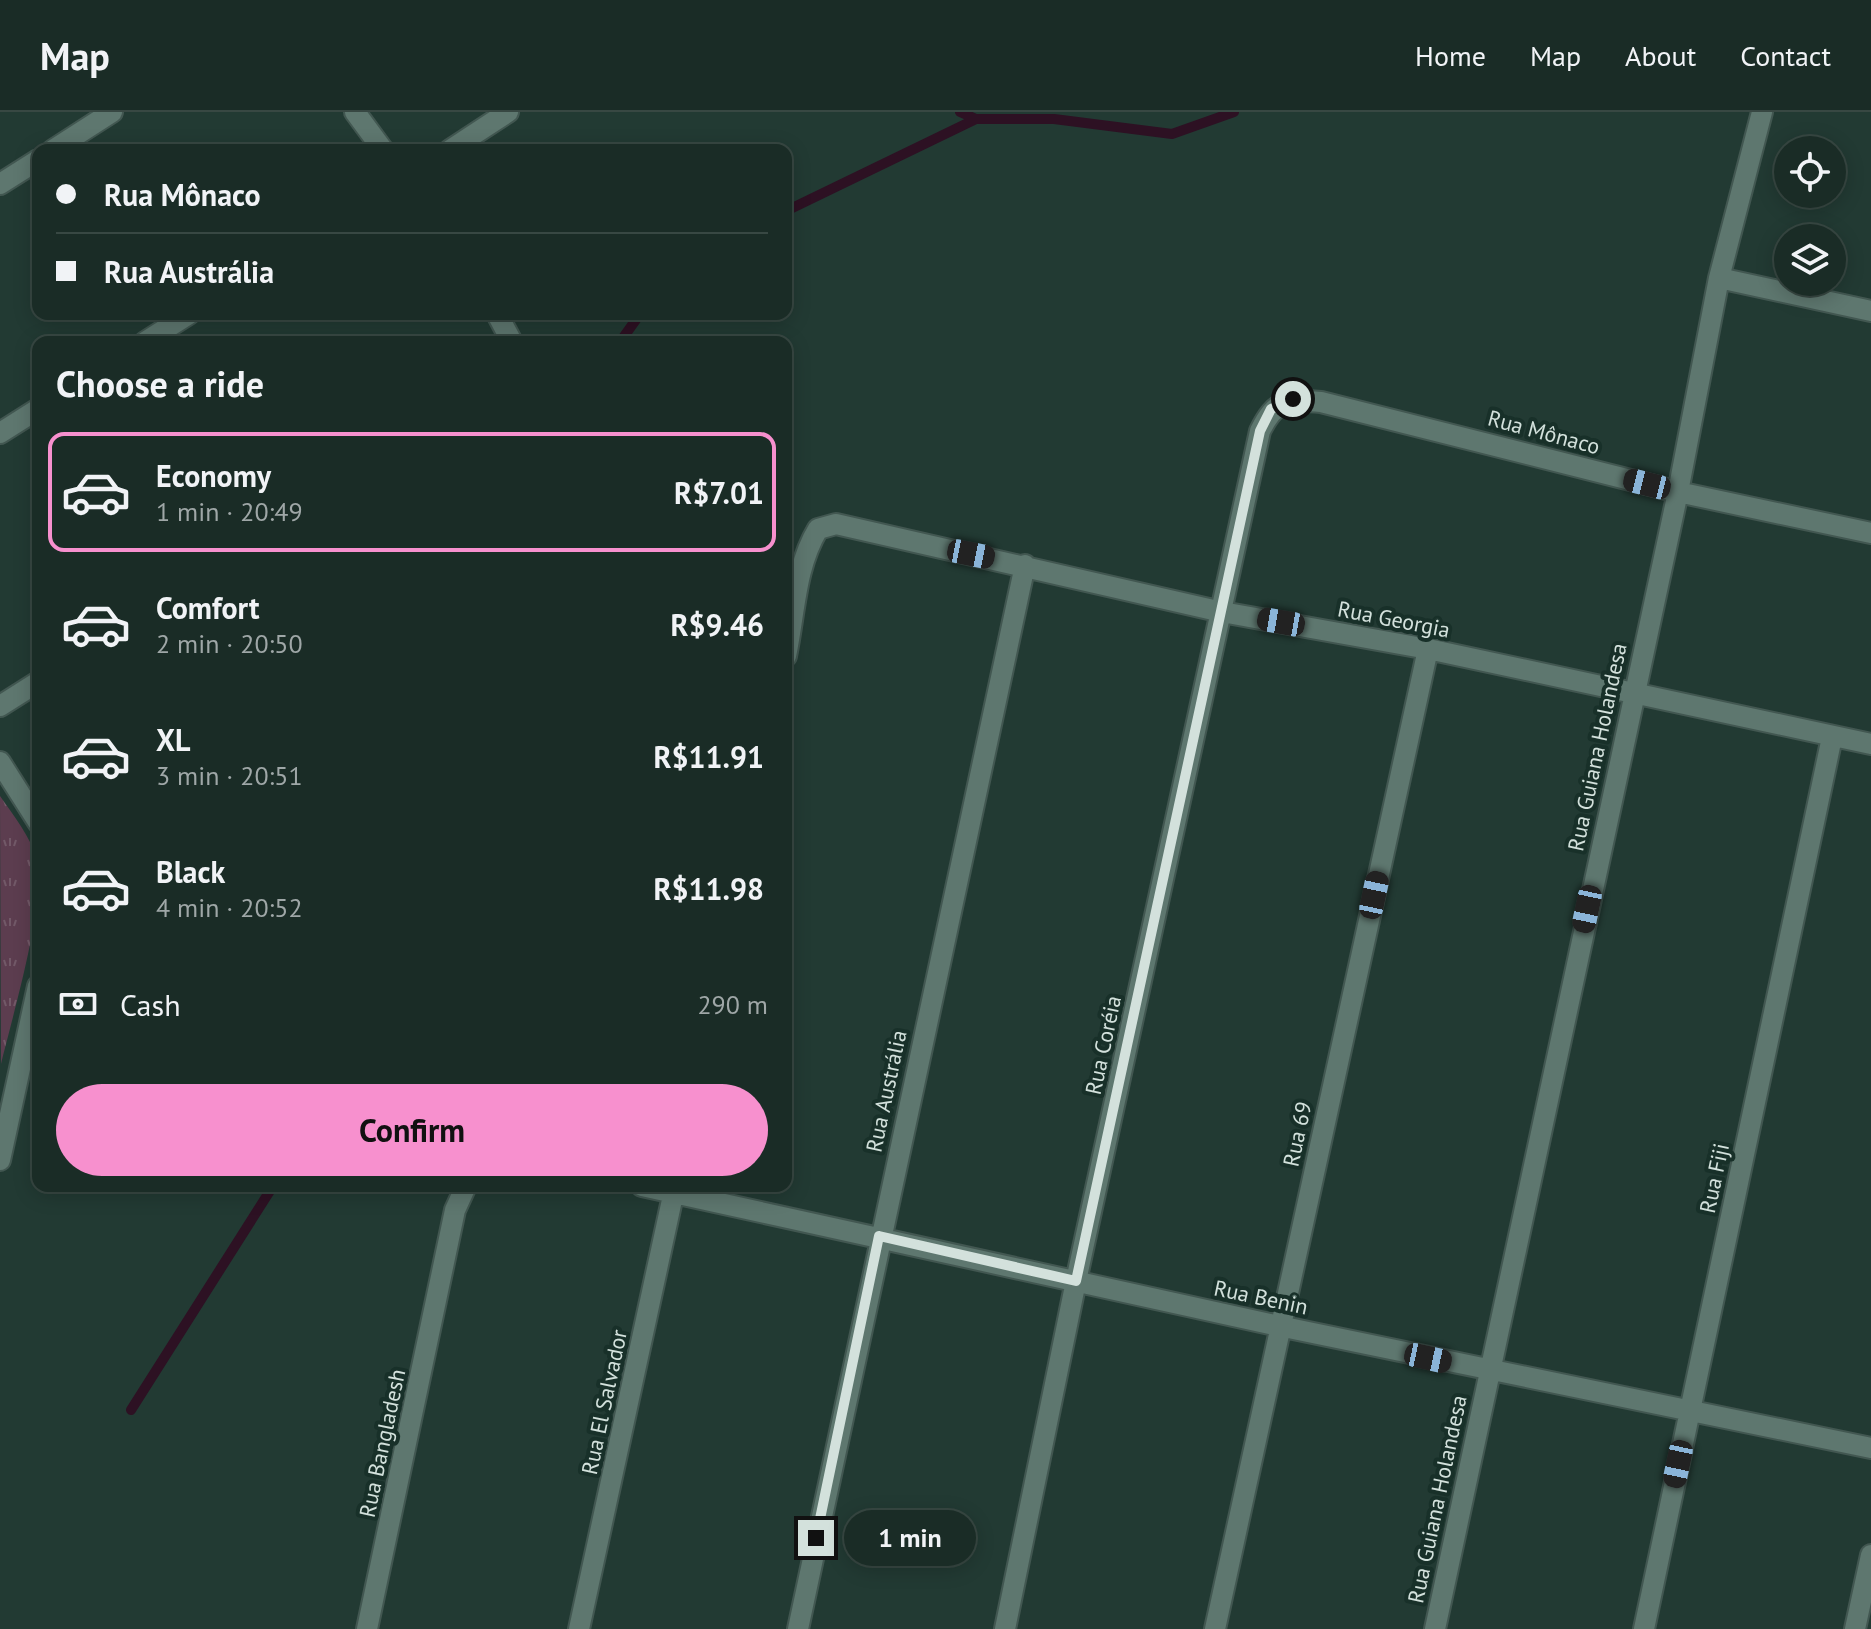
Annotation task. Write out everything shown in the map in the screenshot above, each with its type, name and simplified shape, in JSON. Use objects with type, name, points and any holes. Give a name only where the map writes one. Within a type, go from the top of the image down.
[{"type":"street","points":[[62,144],[112,112]]},
{"type":"street","points":[[355,112],[379,144]]},
{"type":"street","points":[[459,144],[508,112]]},
{"type":"street","name":"Rua Guiana Holandesa","points":[[1435,1629],[1632,694],[1678,492],[1719,278],[1762,112]]},
{"type":"street","points":[[0,184],[32,164]]},
{"type":"street","points":[[1719,278],[1871,311]]},
{"type":"street","points":[[154,336],[180,320]]},
{"type":"street","name":"Rua Mônaco","points":[[1252,472],[1260,431],[1271,409],[1293,399],[1404,421],[1678,492],[1871,533]]},
{"type":"street","points":[[0,433],[32,413]]},
{"type":"street","name":"Rua Coréia","points":[[1005,1629],[1076,1281],[1252,472]]},
{"type":"street","name":"Rua Georgia","points":[[792,629],[800,571],[809,544],[818,529],[836,524],[1222,612],[1428,649],[1871,744]]},
{"type":"street","name":"Rua Austrália","points":[[798,1629],[879,1236],[1025,565]]},
{"type":"street","name":"Rua 69","points":[[1215,1629],[1428,649]]},
{"type":"street","points":[[0,706],[32,686]]},
{"type":"street","name":"Rua Fiji","points":[[1644,1629],[1832,737]]},
{"type":"street","points":[[0,762],[32,813]]},
{"type":"street","points":[[0,1160],[7,1081],[32,1004]]},
{"type":"street","name":"Rua Bangladesh","points":[[367,1629],[455,1210],[463,1192]]},
{"type":"street","name":"Rua El Salvador","points":[[579,1629],[674,1192]]},
{"type":"street","name":"Rua Benin","points":[[688,1192],[1279,1326],[1871,1448]]},
{"type":"street","points":[[1855,1629],[1871,1555]]},
{"type":"green space","points":[[0,796],[32,846],[32,934],[1,1064]]},
{"type":"waterway","points":[[960,112],[976,119],[1054,119],[1172,134],[1234,112]]},
{"type":"waterway","points":[[792,208],[976,119]]},
{"type":"waterway","points":[[624,336],[636,320]]},
{"type":"waterway","points":[[131,1410],[269,1192]]},
{"type":"route","points":[[816,1538],[879,1236],[1076,1281],[1260,431],[1271,409],[1293,399]]}]
